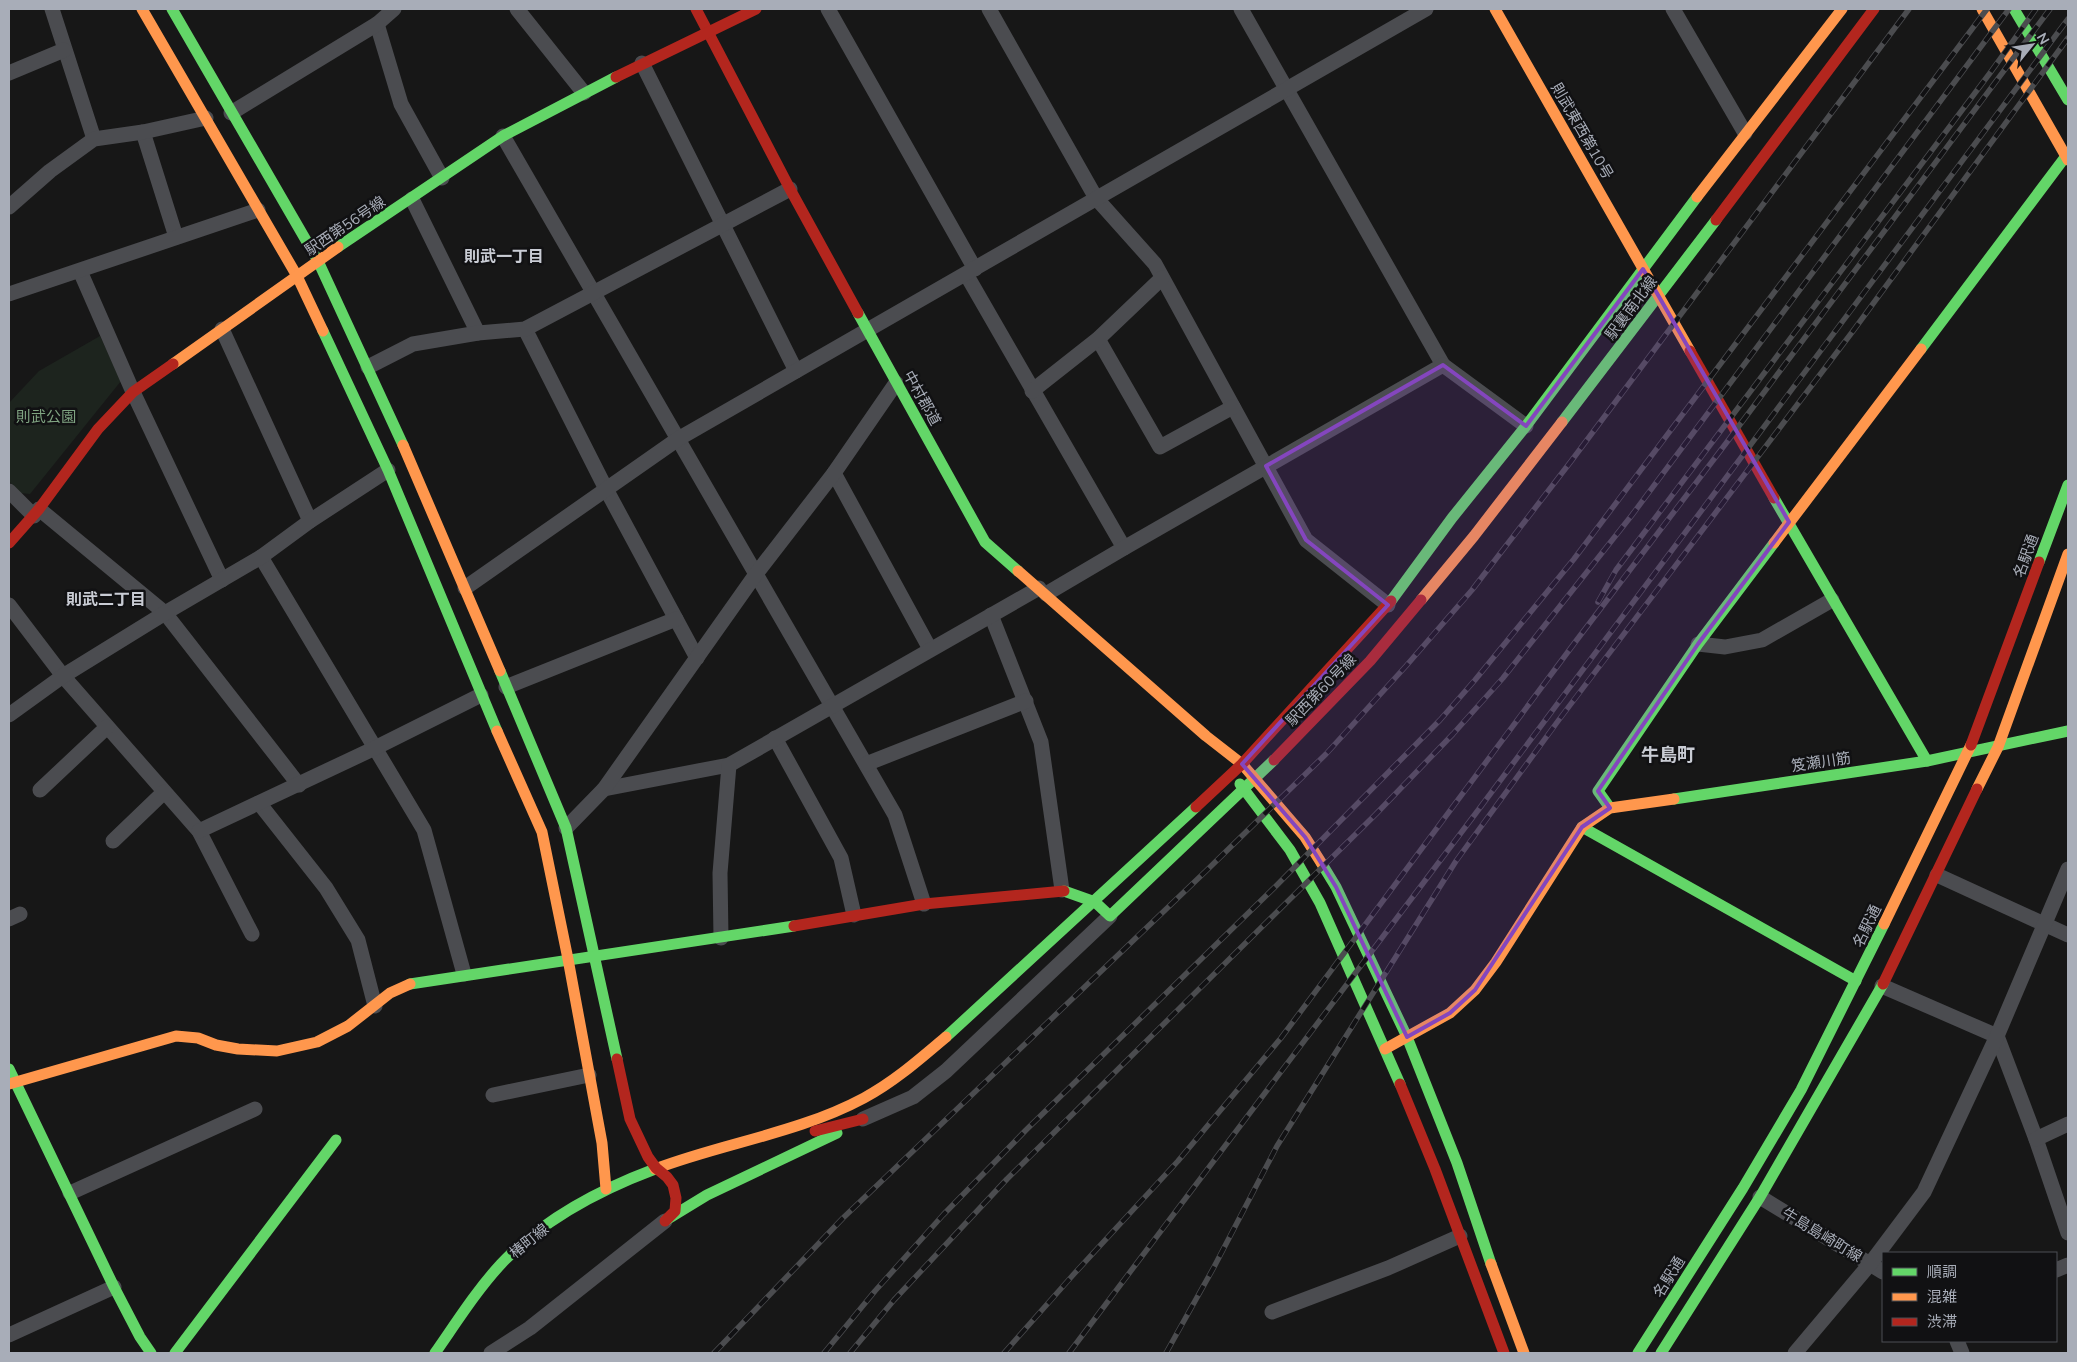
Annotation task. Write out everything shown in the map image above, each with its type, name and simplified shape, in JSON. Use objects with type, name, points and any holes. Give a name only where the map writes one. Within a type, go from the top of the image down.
[{"type":"street","points":[[52,9],[94,140]]},
{"type":"street","points":[[142,9],[297,276],[388,470],[481,695],[542,832],[590,1075],[602,1143],[606,1190]]},
{"type":"street","points":[[172,9],[318,262],[368,366],[551,789],[566,828],[575,864],[630,1119],[638,1138],[656,1169],[668,1178],[674,1187],[676,1198],[675,1212],[530,1328],[491,1353]]},
{"type":"street","points":[[231,113],[377,24],[394,9]]},
{"type":"street","points":[[517,9],[584,93]]},
{"type":"street","name":"中村郡道","points":[[696,9],[790,189],[985,542],[1206,736]]},
{"type":"street","name":"駅西第56号線","points":[[9,543],[37,512],[98,429],[133,392],[297,276],[503,136],[642,63],[756,9]]},
{"type":"street","points":[[828,9],[1032,391],[1124,548]]},
{"type":"street","points":[[989,9],[1096,198],[1155,264],[1306,540],[1388,605]]},
{"type":"street","points":[[1241,9],[1443,365],[1526,426]]},
{"type":"street","points":[[465,588],[678,439],[1426,9]]},
{"type":"street","name":"則武東西第10号","points":[[1495,9],[1832,600],[1927,761]]},
{"type":"street","points":[[1673,9],[1745,133]]},
{"type":"street","name":"駅裏南北線","points":[[1388,605],[1458,511],[1526,426],[1745,133],[1842,9]]},
{"type":"street","name":"駅裏南北線","points":[[1404,620],[1474,536],[1658,297],[1874,9]]},
{"type":"street","points":[[1610,808],[1598,791],[1698,644],[2067,158],[1982,9]]},
{"type":"street","points":[[2014,9],[2068,100]]},
{"type":"street","points":[[377,24],[401,104],[442,178]]},
{"type":"street","points":[[9,73],[64,50]]},
{"type":"street","points":[[642,63],[796,370]]},
{"type":"street","points":[[9,207],[50,171],[94,140],[206,118]]},
{"type":"street","points":[[142,132],[176,238]]},
{"type":"street","points":[[503,136],[895,815],[924,904]]},
{"type":"street","points":[[368,366],[413,344],[478,332],[525,329],[790,189]]},
{"type":"street","points":[[412,199],[478,332]]},
{"type":"street","points":[[10,290],[80,271],[258,210]]},
{"type":"street","points":[[80,271],[133,392],[222,580]]},
{"type":"street","points":[[1032,391],[1098,339],[1162,278]]},
{"type":"street","points":[[222,329],[310,521]]},
{"type":"street","points":[[525,329],[606,489],[697,658]]},
{"type":"street","points":[[1098,339],[1160,447],[1233,407]]},
{"type":"street","points":[[604,789],[729,765],[991,615],[1042,591],[1124,548],[1443,365]]},
{"type":"street","points":[[566,828],[604,789],[756,574],[834,472],[896,383]]},
{"type":"street","points":[[9,715],[63,676],[261,557],[310,521],[388,470]]},
{"type":"street","points":[[834,472],[930,649]]},
{"type":"street","name":"名駅通","points":[[1638,1353],[1743,1188],[1796,1098],[1856,981],[1968,754],[2068,485]]},
{"type":"street","points":[[9,491],[166,613],[299,784]]},
{"type":"street","points":[[1661,1353],[1760,1197],[1882,986],[1998,747],[2068,554]]},
{"type":"street","points":[[261,557],[424,830],[464,974]]},
{"type":"street","points":[[1698,644],[1726,647],[1762,640],[1832,600]]},
{"type":"street","points":[[9,605],[63,676],[199,832],[252,934]]},
{"type":"street","name":"駅西第60号線","points":[[656,1169],[794,1126],[856,1101],[879,1089],[922,1058],[1095,902],[1232,774],[1388,605]]},
{"type":"street","points":[[991,615],[1042,742],[1062,890]]},
{"type":"street","points":[[506,687],[676,619]]},
{"type":"street","name":"駅西第60号線","points":[[1110,916],[1256,779],[1370,660],[1404,620]]},
{"type":"street","points":[[199,832],[481,695]]},
{"type":"street","points":[[866,764],[1026,701]]},
{"type":"street","points":[[40,790],[107,727]]},
{"type":"street","name":"笈瀬川筋","points":[[1582,827],[1610,808],[1927,761],[1968,754],[2068,731]]},
{"type":"street","points":[[1206,736],[1242,764],[1256,779],[1305,836],[1336,887],[1407,1037],[1457,1162],[1480,1233],[1524,1353]]},
{"type":"street","points":[[1206,736],[1232,774],[1290,850],[1320,903],[1435,1169],[1504,1353]]},
{"type":"street","points":[[775,738],[841,858],[854,915]]},
{"type":"street","points":[[721,938],[720,873],[729,765]]},
{"type":"street","points":[[113,841],[164,792]]},
{"type":"street","points":[[260,804],[326,888],[358,940],[375,1006]]},
{"type":"street","points":[[1385,1050],[1450,1013],[1475,990],[1496,962],[1582,827],[1856,981]]},
{"type":"street","points":[[1795,1353],[1870,1264],[1924,1192],[1997,1036],[2068,869]]},
{"type":"street","points":[[1937,875],[2068,935]]},
{"type":"street","points":[[12,1083],[176,1036],[198,1038],[216,1045],[238,1049],[277,1051],[317,1042],[348,1026],[390,993],[412,983],[593,954],[721,938],[924,904],[1062,890],[1095,902],[1110,916],[946,1071],[913,1097],[863,1119],[707,1195],[665,1221]]},
{"type":"street","points":[[1882,986],[1997,1036],[2036,1139],[2068,1233]]},
{"type":"street","points":[[9,1070],[12,1083],[70,1193],[114,1287],[140,1337],[151,1353]]},
{"type":"street","points":[[493,1095],[590,1075]]},
{"type":"street","points":[[70,1193],[255,1109]]},
{"type":"street","points":[[602,1143],[609,1155],[620,1165],[637,1170],[683,1170],[704,1158],[863,1119]]},
{"type":"street","points":[[2036,1139],[2068,1124]]},
{"type":"street","points":[[175,1353],[336,1140]]},
{"type":"street","name":"椿町線","points":[[435,1353],[479,1290],[501,1264],[528,1239],[557,1218],[606,1190],[656,1169]]},
{"type":"street","name":"牛島島崎町線","points":[[1760,1197],[1882,1271]]},
{"type":"street","points":[[1272,1312],[1388,1268],[1460,1236]]},
{"type":"street","points":[[9,1335],[114,1287]]},
{"type":"highlighted area","points":[[1643,269],[1789,522],[1698,644],[1598,791],[1610,808],[1582,827],[1475,990],[1450,1013],[1407,1037],[1336,887],[1305,837],[1242,764],[1388,605],[1306,540],[1266,466],[1443,365],[1526,426]]},
{"type":"green space","name":"則武公園","points":[[100,336],[121,381],[30,494],[20,493],[9,481],[9,403],[39,371]]},
{"type":"railway","points":[[714,1353],[843,1218],[1326,754],[1406,666],[1472,590],[1572,460],[1909,9]]},
{"type":"railway","points":[[824,1353],[875,1291],[943,1215],[1026,1130],[1276,886],[1440,720],[1475,680],[1574,559],[1987,9]]},
{"type":"railway","points":[[850,1353],[894,1300],[1007,1179],[1376,814],[1453,734],[1503,678],[1632,515],[2009,9]]},
{"type":"railway","points":[[1598,602],[1616,570],[1990,73],[2036,9]]},
{"type":"railway","points":[[1004,1353],[1178,1161],[1281,1038],[2050,9]]},
{"type":"railway","points":[[1069,1353],[1482,805],[2068,19]]},
{"type":"railway","points":[[1166,1353],[1214,1267],[1277,1146],[1456,861],[1558,721],[1853,331],[2068,38]]},
{"type":"traffic: fast","points":[[172,9],[318,261],[403,445]]},
{"type":"traffic: fast","points":[[2014,9],[2068,100]]},
{"type":"traffic: fast","points":[[338,247],[503,136],[616,77]]},
{"type":"traffic: fast","points":[[1921,349],[2066,156]]},
{"type":"traffic: fast","points":[[1391,601],[1452,518],[1526,426],[1697,197]]},
{"type":"traffic: fast","points":[[1562,422],[1716,220]]},
{"type":"traffic: fast","points":[[858,313],[985,542],[1018,571]]},
{"type":"traffic: fast","points":[[323,331],[388,470],[497,731]]},
{"type":"traffic: fast","points":[[2039,562],[2068,485]]},
{"type":"traffic: fast","points":[[1774,498],[1927,761]]},
{"type":"traffic: fast","points":[[1610,808],[1598,791],[1698,644],[1774,543]]},
{"type":"traffic: fast","points":[[500,671],[566,828],[617,1059]]},
{"type":"traffic: fast","points":[[1674,799],[1927,761],[2068,731]]},
{"type":"traffic: fast","points":[[1064,891],[1095,902],[1110,916],[1274,760]]},
{"type":"traffic: fast","points":[[1240,784],[1290,850],[1320,903],[1400,1084]]},
{"type":"traffic: fast","points":[[946,1037],[1196,807]]},
{"type":"traffic: fast","points":[[1582,827],[1856,981]]},
{"type":"traffic: fast","points":[[1322,864],[1336,887],[1407,1037],[1457,1163],[1491,1264]]},
{"type":"traffic: fast","points":[[1638,1353],[1743,1188],[1801,1090],[1884,924]]},
{"type":"traffic: fast","points":[[410,984],[794,926]]},
{"type":"traffic: fast","points":[[1661,1353],[1760,1197],[1883,984]]},
{"type":"traffic: fast","points":[[9,1069],[114,1287],[140,1337],[151,1353]]},
{"type":"traffic: fast","points":[[666,1220],[707,1195],[837,1133]]},
{"type":"traffic: fast","points":[[175,1353],[336,1140]]},
{"type":"traffic: fast","points":[[435,1353],[483,1285],[517,1248],[572,1208],[634,1177],[655,1169]]},
{"type":"traffic: slow","points":[[142,9],[297,276],[323,331]]},
{"type":"traffic: slow","points":[[1495,9],[1690,351]]},
{"type":"traffic: slow","points":[[1697,197],[1842,9]]},
{"type":"traffic: slow","points":[[1982,9],[2068,160]]},
{"type":"traffic: slow","points":[[173,364],[338,247]]},
{"type":"traffic: slow","points":[[1774,543],[1921,349]]},
{"type":"traffic: slow","points":[[1421,600],[1474,536],[1562,422]]},
{"type":"traffic: slow","points":[[403,445],[500,671]]},
{"type":"traffic: slow","points":[[1977,789],[1998,747],[2068,554]]},
{"type":"traffic: slow","points":[[1018,571],[1206,736],[1242,764],[1305,837],[1322,864]]},
{"type":"traffic: slow","points":[[497,731],[542,832],[602,1143],[606,1189]]},
{"type":"traffic: slow","points":[[1884,924],[1971,745]]},
{"type":"traffic: slow","points":[[1385,1049],[1450,1013],[1475,990],[1496,962],[1582,827],[1610,808],[1674,799]]},
{"type":"traffic: slow","points":[[9,1084],[176,1036],[198,1038],[216,1045],[238,1049],[277,1051],[317,1042],[348,1026],[390,993],[410,984]]},
{"type":"traffic: slow","points":[[655,1169],[787,1129],[839,1110],[886,1085],[946,1037]]},
{"type":"traffic: slow","points":[[1491,1264],[1524,1353]]},
{"type":"traffic: jam","points":[[696,9],[790,189],[858,313]]},
{"type":"traffic: jam","points":[[616,77],[756,9]]},
{"type":"traffic: jam","points":[[1716,220],[1874,9]]},
{"type":"traffic: jam","points":[[1690,351],[1774,498]]},
{"type":"traffic: jam","points":[[9,543],[39,509],[98,429],[133,392],[173,364]]},
{"type":"traffic: jam","points":[[1971,745],[2039,562]]},
{"type":"traffic: jam","points":[[1274,760],[1370,661],[1421,600]]},
{"type":"traffic: jam","points":[[1196,807],[1242,764],[1391,601]]},
{"type":"traffic: jam","points":[[1883,984],[1977,789]]},
{"type":"traffic: jam","points":[[794,926],[924,904],[1064,891]]},
{"type":"traffic: jam","points":[[617,1059],[630,1119],[648,1157],[673,1185],[676,1198],[675,1211],[665,1221]]},
{"type":"traffic: jam","points":[[1400,1084],[1435,1169],[1504,1353]]},
{"type":"traffic: jam","points":[[815,1131],[863,1119]]},
{"type":"district","name":"則武一丁目","points":[[504,256]]},
{"type":"district","name":"則武二丁目","points":[[106,599]]},
{"type":"district","name":"牛島町","points":[[1668,755]]}]
